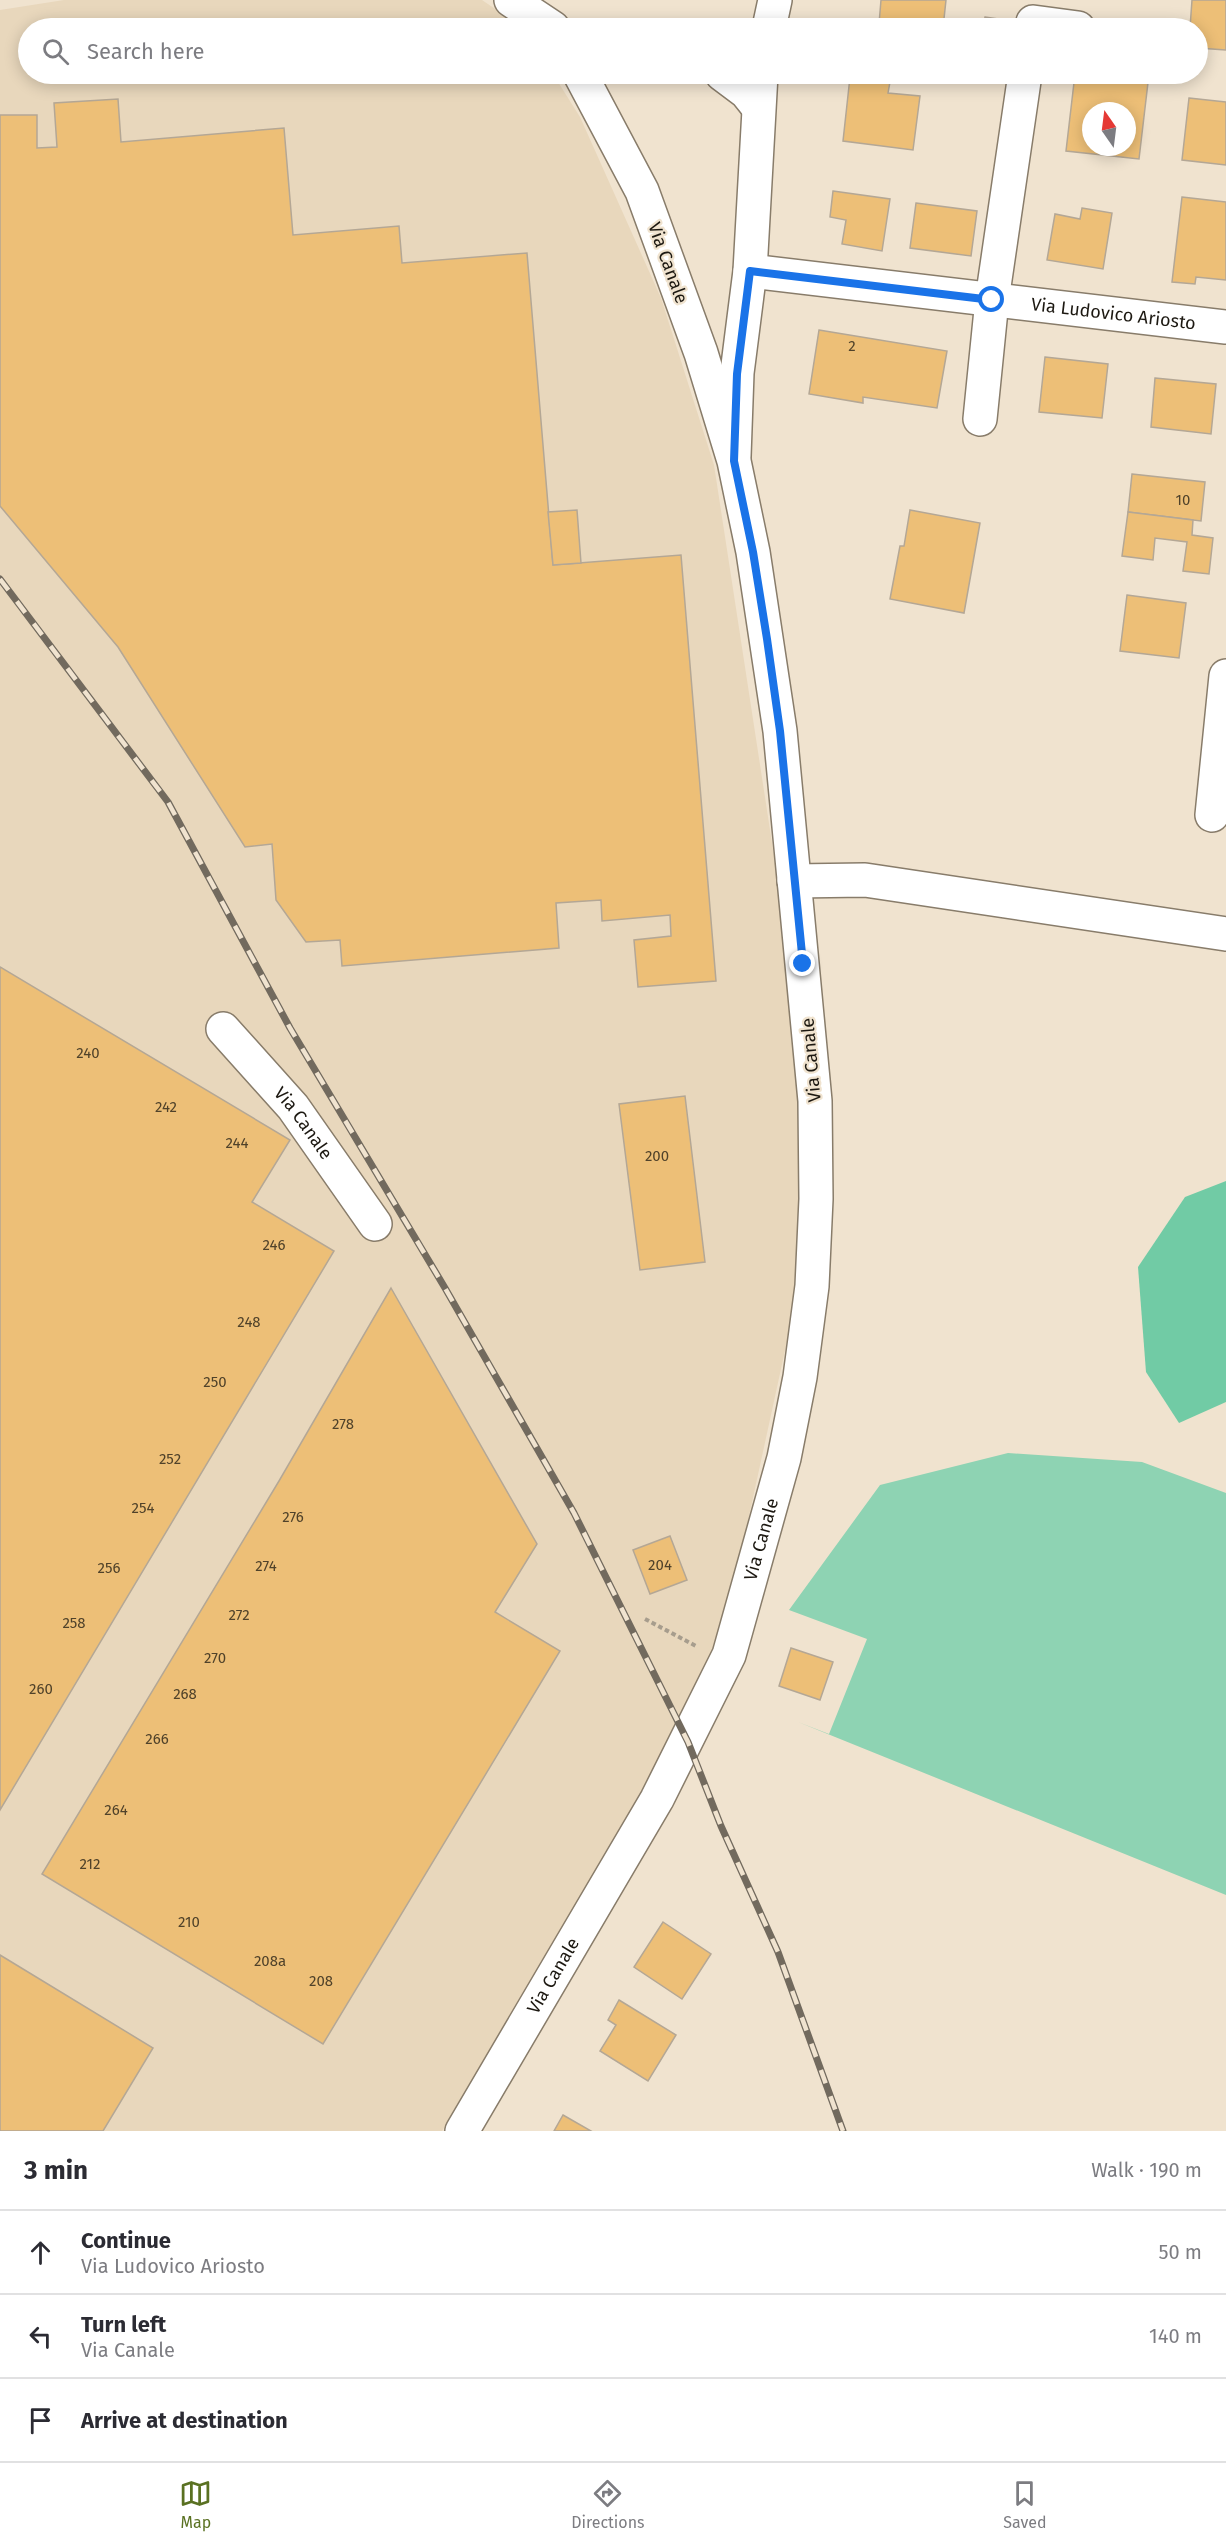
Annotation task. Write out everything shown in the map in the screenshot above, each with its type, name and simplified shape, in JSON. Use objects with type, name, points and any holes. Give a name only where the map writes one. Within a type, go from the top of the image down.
[{"type":"main road","points":[[511,0],[539,18]]},
{"type":"main road","points":[[541,0],[550,18]]},
{"type":"main road","name":"Via Canale","points":[[462,2131],[657,1800],[729,1655],[784,1458],[800,1377],[812,1286],[816,1199],[815,1101],[794,880],[767,639],[753,552],[734,461],[701,353],[642,191],[585,84]]},
{"type":"main road","points":[[735,84],[746,92],[758,107]]},
{"type":"main road","name":"Via Canale","points":[[734,461],[737,374],[750,271],[760,84]]},
{"type":"main road","points":[[980,419],[992,300],[1024,84]]},
{"type":"main road","name":"Via Ludovico Ariosto","points":[[750,271],[1226,327]]},
{"type":"main road","points":[[1212,815],[1226,676]]},
{"type":"main road","points":[[794,880],[865,880],[1226,934]]},
{"type":"main road","name":"Via Canale","points":[[223,1029],[293,1107],[375,1224]]},
{"type":"path","points":[[645,1619],[696,1646],[729,1655]]},
{"type":"shaded area","points":[[64,0],[482,0],[508,18],[18,18],[18,84],[559,84],[580,117],[661,298],[714,465],[778,882],[800,1103],[801,1277],[724,1631],[651,1784],[442,2131],[0,2131],[0,10]]},
{"type":"green space","points":[[1226,1181],[1226,1402],[1179,1423],[1146,1372],[1138,1267],[1185,1197]]},
{"type":"green space","points":[[1008,1453],[1142,1462],[1226,1493],[1226,1895],[798,1722],[829,1734],[867,1639],[789,1610],[880,1485]]},
{"type":"building","points":[[881,0],[946,0],[944,18],[880,18]]},
{"type":"building","points":[[1192,0],[1226,0],[1226,50],[1208,49],[1208,18],[1191,18]]},
{"type":"building","points":[[849,84],[890,84],[888,93],[920,96],[913,150],[843,141]]},
{"type":"building","points":[[1074,84],[1148,84],[1139,159],[1112,156],[1136,156],[1136,102],[1082,102],[1082,153],[1066,151]]},
{"type":"building","points":[[1189,98],[1226,102],[1226,165],[1182,160]]},
{"type":"building","points":[[118,99],[121,142],[284,128],[293,235],[399,226],[402,263],[527,253],[553,565],[681,555],[716,981],[638,987],[634,940],[671,936],[670,915],[602,921],[601,900],[556,903],[559,948],[342,966],[340,940],[306,942],[276,900],[272,844],[245,847],[118,647],[0,506],[0,115],[37,115],[37,148],[57,147],[54,103]]},
{"type":"building","points":[[833,191],[890,199],[882,251],[842,244],[846,220],[830,217]]},
{"type":"building","points":[[1182,197],[1226,202],[1226,280],[1196,277],[1195,284],[1172,282]]},
{"type":"building","points":[[916,203],[977,211],[971,256],[910,248]]},
{"type":"building","points":[[1082,208],[1112,213],[1103,269],[1047,260],[1055,214],[1080,219]]},
{"type":"building","points":[[819,330],[947,351],[937,408],[863,397],[863,403],[809,394]]},
{"type":"building","points":[[1045,357],[1108,364],[1102,418],[1039,412]]},
{"type":"building","points":[[1155,378],[1216,384],[1211,434],[1151,427]]},
{"type":"building","points":[[1132,474],[1205,482],[1201,521],[1128,512]]},
{"type":"building","points":[[577,510],[581,563],[553,565],[548,512]]},
{"type":"building","points":[[910,510],[980,523],[964,613],[890,599],[900,546],[904,546]]},
{"type":"building","points":[[1128,512],[1193,520],[1192,535],[1213,538],[1209,574],[1183,571],[1187,542],[1155,538],[1153,560],[1122,556]]},
{"type":"building","points":[[1127,595],[1186,603],[1179,658],[1120,651]]},
{"type":"building","points":[[0,967],[290,1140],[252,1202],[334,1251],[0,1810]]},
{"type":"building","points":[[685,1096],[705,1262],[640,1270],[619,1104]]},
{"type":"building","points":[[391,1288],[537,1544],[495,1612],[560,1651],[323,2044],[42,1874],[279,1481]]},
{"type":"building","points":[[670,1536],[687,1580],[650,1594],[633,1550]]},
{"type":"building","points":[[791,1648],[833,1662],[820,1700],[779,1686]]},
{"type":"building","points":[[663,1922],[711,1954],[682,1999],[634,1967]]},
{"type":"building","points":[[0,1955],[153,2048],[103,2131],[0,2131]]},
{"type":"building","points":[[619,2000],[676,2035],[648,2081],[600,2051],[616,2025],[608,2020]]},
{"type":"building","points":[[563,2115],[591,2131],[554,2131]]},
{"type":"railway","points":[[0,579],[168,802],[290,1028],[445,1288],[574,1513],[688,1742],[721,1826],[778,1952],[843,2131]]},
{"type":"route","points":[[803,964],[780,731],[753,552],[734,461],[737,374],[750,271],[992,300]]}]
